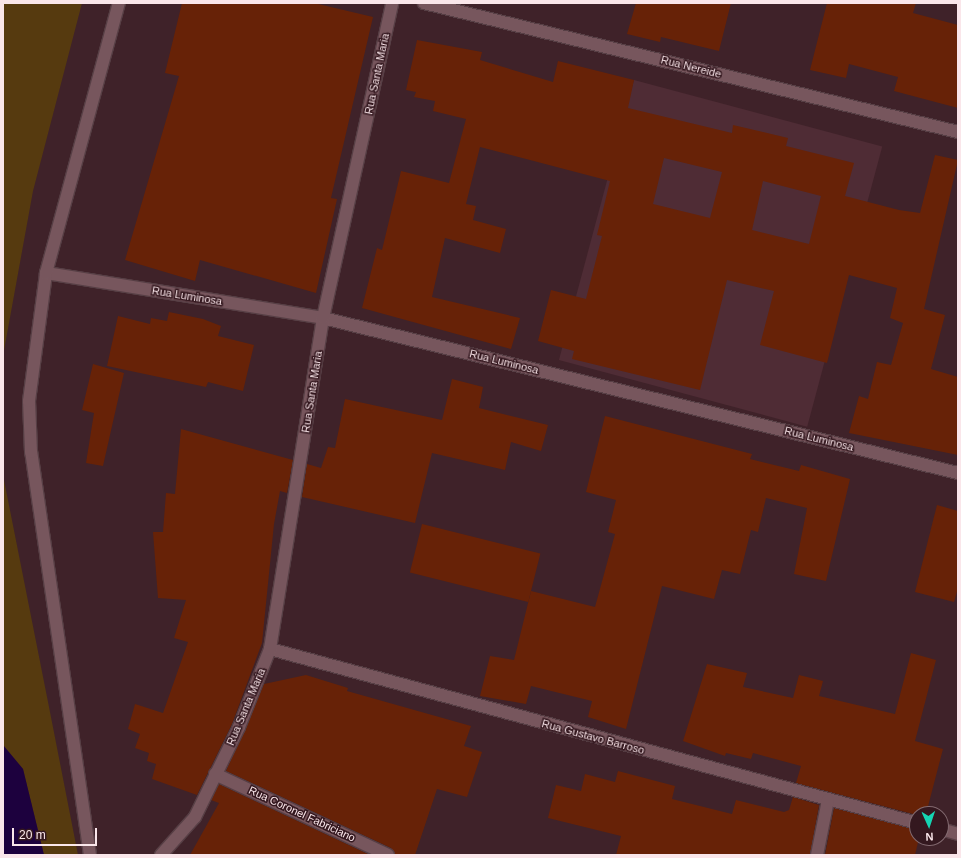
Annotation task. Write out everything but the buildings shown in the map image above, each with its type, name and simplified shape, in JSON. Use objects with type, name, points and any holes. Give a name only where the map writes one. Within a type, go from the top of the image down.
[{"type":"street","points":[[90,855],[31,452],[29,401],[46,273],[119,3]]},
{"type":"street","name":"Rua Santa Maria","points":[[161,855],[195,817],[239,727],[270,649],[323,318],[392,3]]},
{"type":"street","name":"Rua Nereide","points":[[424,3],[958,132]]},
{"type":"street","name":"Rua Luminosa","points":[[46,273],[323,318],[958,474]]},
{"type":"street","name":"Rua Gustavo Barroso","points":[[270,649],[909,821]]},
{"type":"street","name":"Rua Coronel Fabriciano","points":[[215,774],[388,855]]},
{"type":"street","points":[[817,855],[828,800]]},
{"type":"shaded area","points":[[3,3],[82,3],[33,191],[3,356]]},
{"type":"shaded area","points":[[634,80],[882,147],[807,427],[559,360]]},
{"type":"shaded area","points":[[3,475],[78,855],[44,855],[23,769],[3,745]]},
{"type":"shaded area","points":[[3,745],[23,769],[44,855],[3,855]]}]
